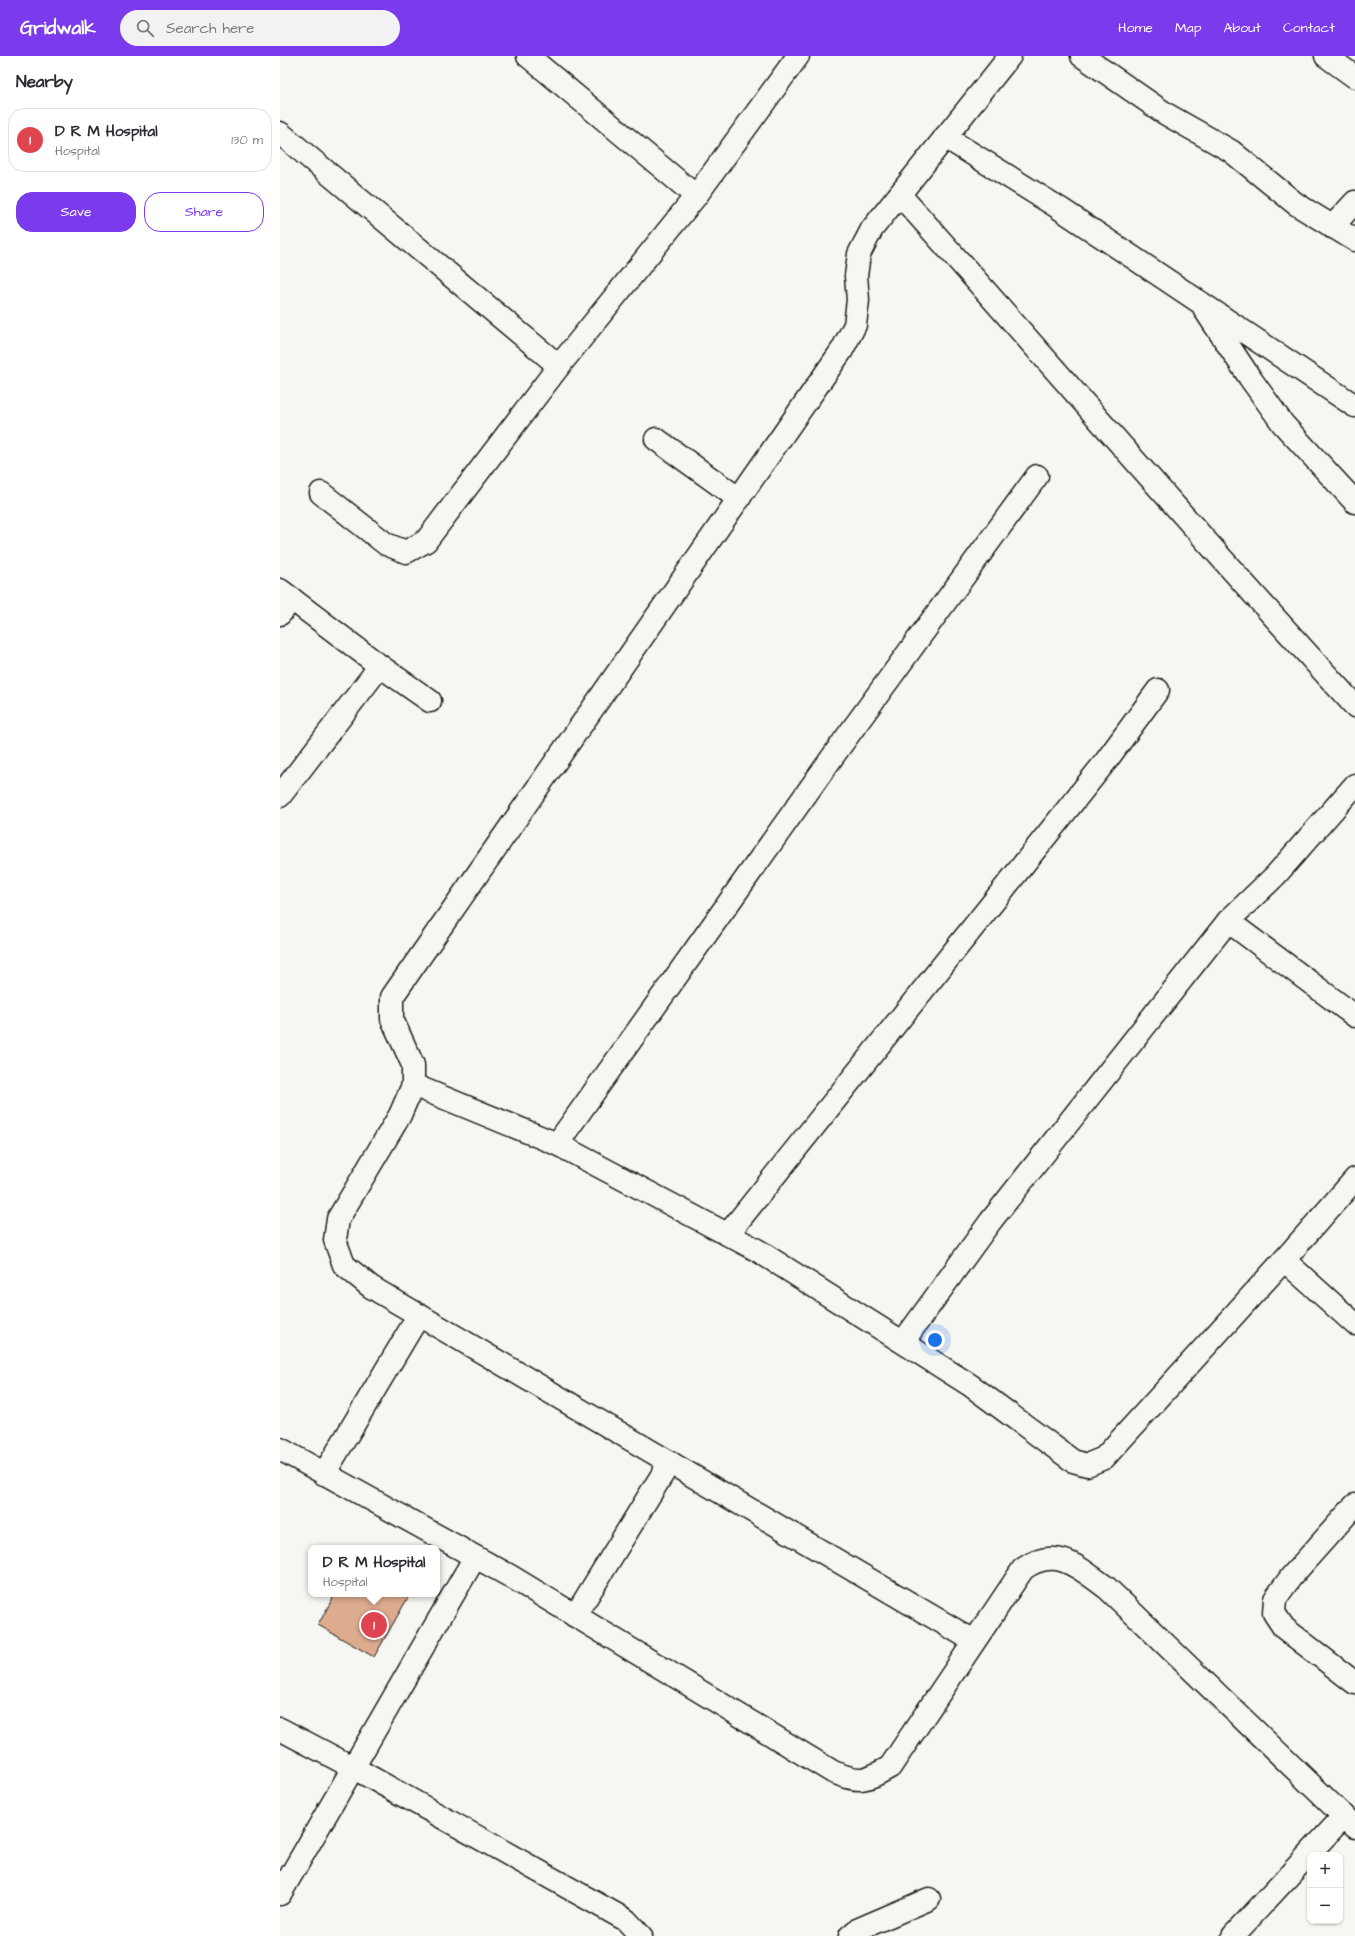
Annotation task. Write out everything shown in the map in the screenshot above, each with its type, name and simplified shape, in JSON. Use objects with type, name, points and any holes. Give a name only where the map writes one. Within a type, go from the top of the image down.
[{"type":"street","points":[[528,56],[696,196]]},
{"type":"street","points":[[321,493],[386,544],[406,552],[426,541],[559,366],[696,196],[798,56]]},
{"type":"street","points":[[974,1640],[371,1287],[344,1265],[336,1240],[338,1219],[400,1115],[413,1085],[413,1065],[392,1019],[392,997],[842,350],[855,325],[858,300],[856,276],[859,254],[872,229],[1010,56]]},
{"type":"street","points":[[1082,56],[1166,114],[1231,151],[1296,204],[1355,240]]},
{"type":"street","points":[[1326,56],[1355,77]]},
{"type":"street","points":[[280,133],[559,366]]},
{"type":"street","points":[[946,137],[1059,208],[1199,300],[1355,406]]},
{"type":"street","points":[[900,194],[1002,308],[1253,595],[1355,706]]},
{"type":"street","points":[[1332,227],[1355,202]]},
{"type":"street","points":[[1199,300],[1250,378],[1283,424],[1355,502]]},
{"type":"street","points":[[656,439],[739,499]]},
{"type":"street","points":[[557,1144],[841,745],[1037,476]]},
{"type":"street","points":[[284,601],[430,701]]},
{"type":"street","points":[[280,796],[380,666]]},
{"type":"street","points":[[728,1234],[1106,761],[1158,690]]},
{"type":"street","points":[[903,1342],[990,1222],[1228,921],[1275,876],[1355,785]]},
{"type":"street","points":[[1228,921],[1355,1016]]},
{"type":"street","points":[[413,1085],[557,1144],[728,1234],[805,1279],[970,1385],[1073,1461],[1087,1465],[1104,1458],[1284,1260],[1355,1179]]},
{"type":"street","points":[[1284,1260],[1355,1324]]},
{"type":"street","points":[[324,1474],[418,1315]]},
{"type":"street","points":[[280,1449],[476,1557],[833,1772],[852,1780],[869,1779],[890,1767],[1023,1568],[1035,1560],[1054,1558],[1071,1563],[1107,1588],[1349,1822],[1233,1936]]},
{"type":"street","points":[[575,1616],[670,1462]]},
{"type":"street","points":[[1355,1505],[1290,1577],[1275,1599],[1274,1613],[1284,1628],[1355,1684]]},
{"type":"street","points":[[280,1894],[476,1557]]},
{"type":"street","points":[[280,1729],[354,1768],[626,1920],[641,1936]]},
{"type":"street","points":[[850,1936],[857,1930],[928,1899]]},
{"type":"building","points":[[333,1597],[408,1597],[374,1657],[318,1625]]},
{"type":"place","name":"D R M Hospital","points":[[374,1625]]}]
